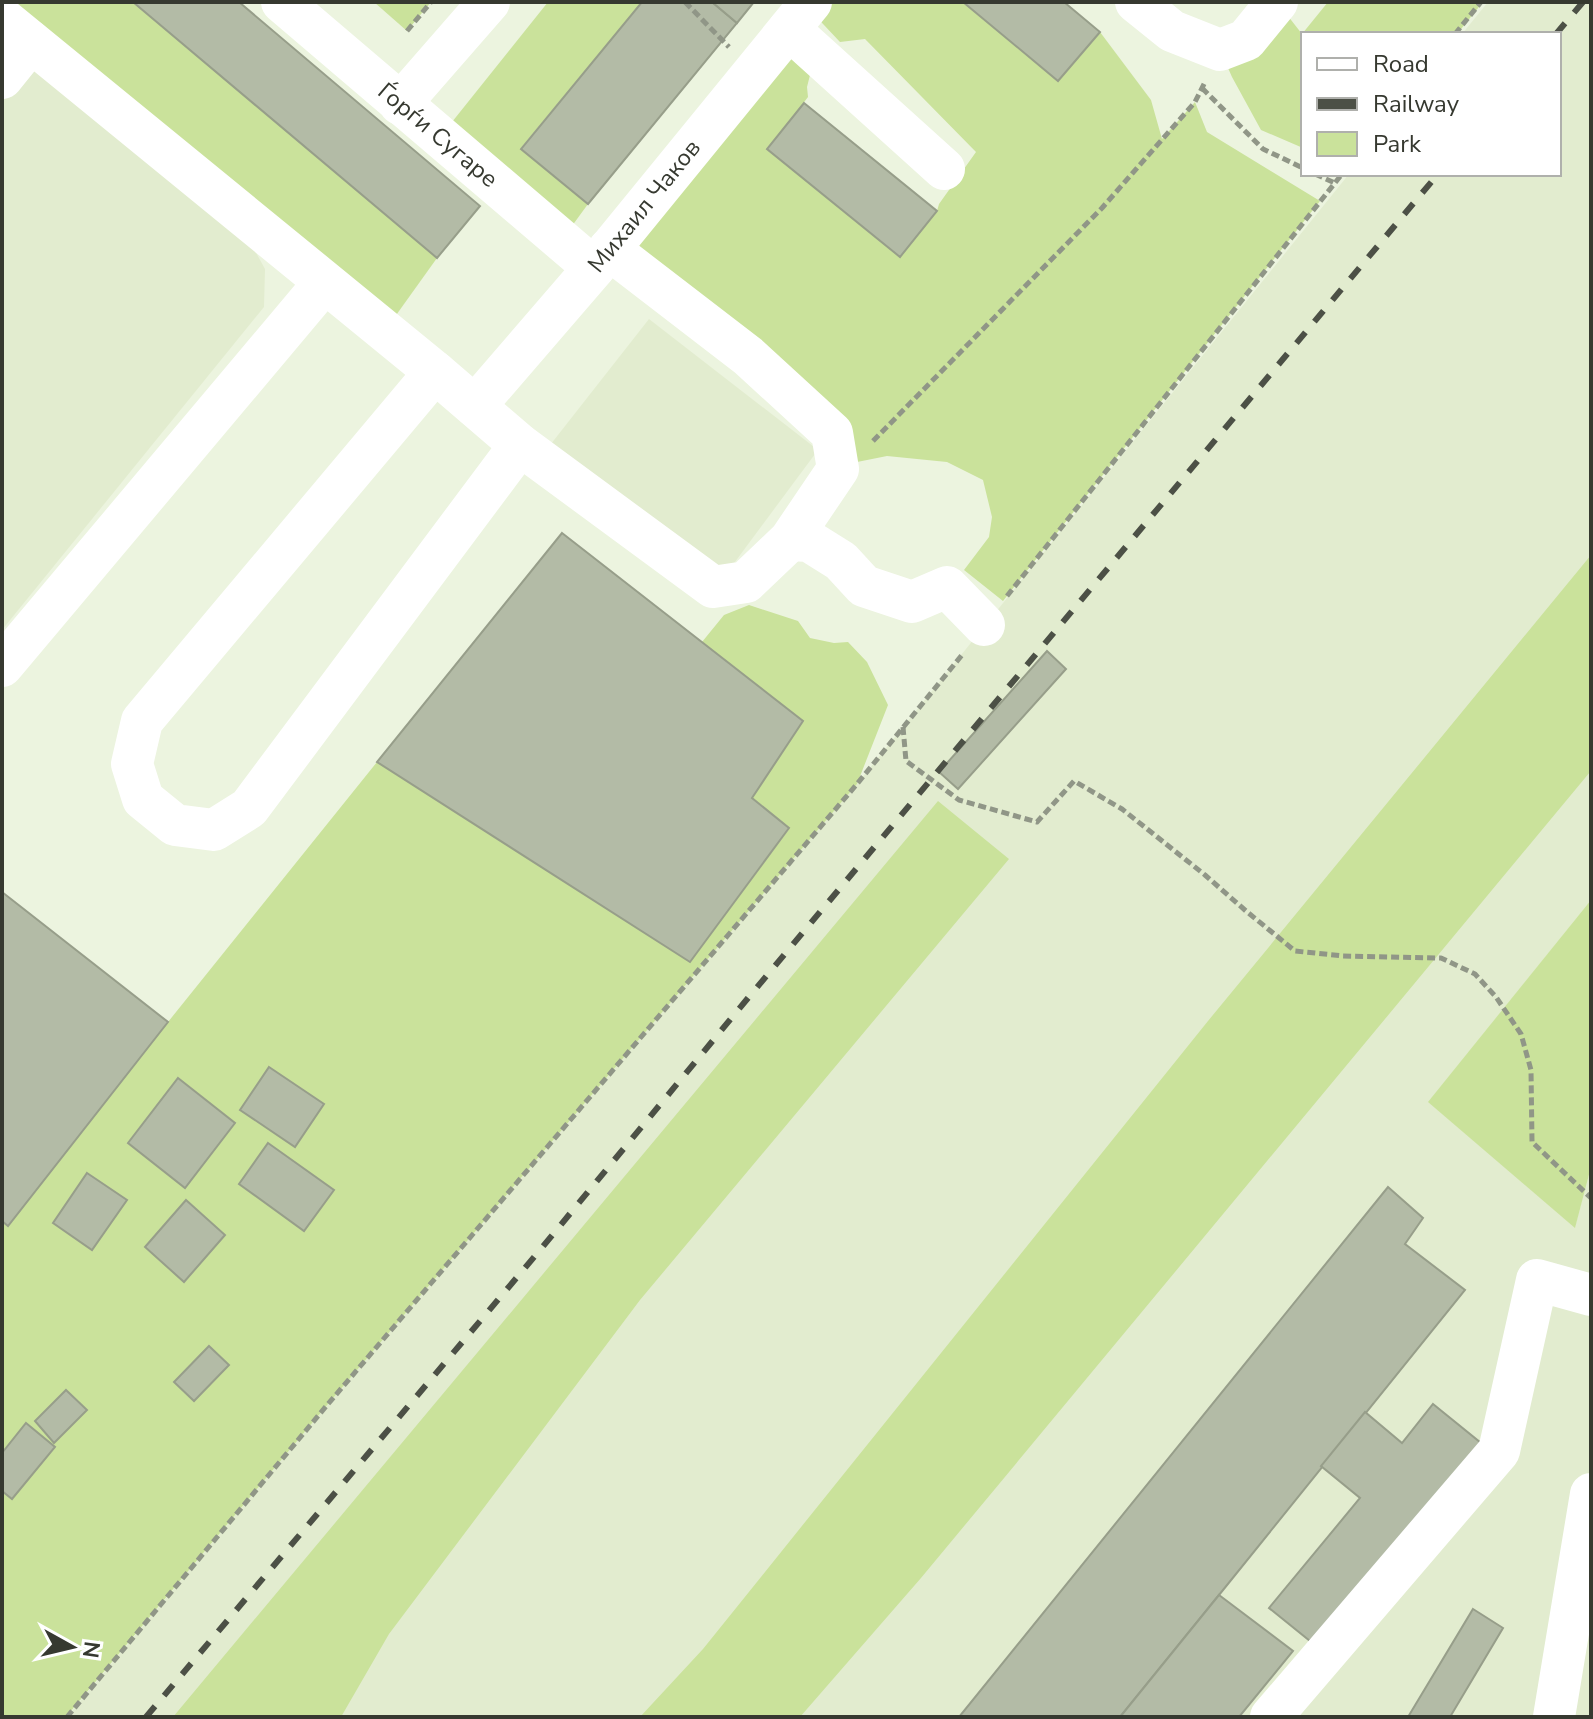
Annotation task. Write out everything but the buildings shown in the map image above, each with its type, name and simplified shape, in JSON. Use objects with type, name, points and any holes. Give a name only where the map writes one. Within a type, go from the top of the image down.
[{"type":"street","name":"Ѓорѓи Сугаре","points":[[282,2],[400,104],[602,258],[748,356],[832,433],[838,469]]},
{"type":"street","points":[[400,104],[489,2]]},
{"type":"street","points":[[1136,2],[1172,31],[1220,50],[1246,40],[1277,2]]},
{"type":"street","points":[[800,16],[944,169]]},
{"type":"street","name":"Михаил Чаков","points":[[475,406],[602,258],[800,16]]},
{"type":"street","points":[[2,78],[16,30],[520,445],[713,587],[746,582],[790,540],[838,469]]},
{"type":"street","points":[[2,666],[324,283]]},
{"type":"street","points":[[435,372],[142,721],[132,764],[143,799],[175,825],[214,830],[249,808],[520,445]]},
{"type":"street","points":[[790,540],[809,541],[841,561],[864,586],[912,602],[947,587],[984,625]]},
{"type":"street","points":[[1271,1717],[1499,1451],[1537,1280],[1591,1295]]},
{"type":"street","points":[[1554,1717],[1591,1494]]},
{"type":"path","points":[[407,31],[431,2]]},
{"type":"path","points":[[685,2],[732,51]]},
{"type":"path","points":[[1457,32],[1481,2]]},
{"type":"path","points":[[838,469],[872,442],[1102,208],[1195,102],[1220,50]]},
{"type":"path","points":[[1202,88],[1263,149],[1301,167]]},
{"type":"path","points":[[1319,176],[1335,183]]},
{"type":"path","points":[[67,1717],[328,1404],[837,809],[1340,176]]},
{"type":"path","points":[[903,727],[906,761],[959,800],[1037,822],[1074,781],[1122,809],[1295,951],[1343,956],[1441,958],[1475,974],[1496,997],[1521,1034],[1531,1070],[1532,1142],[1591,1198]]},
{"type":"shaded area","points":[[1488,2],[1591,2],[1591,900],[1429,1102],[1575,1227],[1591,1167],[1591,1717],[67,1717],[328,1404],[857,784],[1347,176],[1561,176],[1561,32],[1464,32]]},
{"type":"shaded area","points":[[2,33],[254,249],[265,269],[264,307],[2,630]]},
{"type":"shaded area","points":[[649,319],[818,450],[726,574],[547,449]]},
{"type":"green space","points":[[2,2],[133,2],[437,258],[384,332]]},
{"type":"green space","points":[[374,2],[431,2],[407,31]]},
{"type":"green space","points":[[548,2],[642,2],[521,148],[588,204],[561,241],[440,137]]},
{"type":"green space","points":[[813,2],[963,2],[1058,81],[1100,32],[1151,100],[1162,139],[1195,102],[1207,132],[1320,201],[1003,601],[964,570],[989,537],[992,517],[983,480],[947,462],[887,456],[857,462],[832,433],[613,250],[777,46],[810,75],[808,97],[768,149],[937,211],[976,152],[865,39],[840,42],[808,8]]},
{"type":"green space","points":[[1277,2],[1301,33],[1301,147],[1261,130],[1220,50]]},
{"type":"green space","points":[[1328,2],[1483,2],[1459,32],[1304,32]]},
{"type":"green space","points":[[1591,555],[1590,772],[921,1578],[800,1717],[640,1717],[703,1649],[1208,1021]]},
{"type":"green space","points":[[749,605],[798,621],[810,638],[834,643],[848,642],[867,662],[888,705],[857,784],[328,1404],[66,1717],[2,1717],[2,1221],[168,1022],[377,762],[690,962],[789,829],[752,798],[803,721],[702,642],[724,615]]},
{"type":"green space","points":[[938,801],[1009,859],[640,1300],[389,1634],[341,1717],[173,1717]]},
{"type":"green space","points":[[1591,900],[1591,1167],[1575,1228],[1428,1102]]},
{"type":"railway","points":[[1558,32],[1583,2]]},
{"type":"railway","points":[[146,1717],[1436,176]]}]
